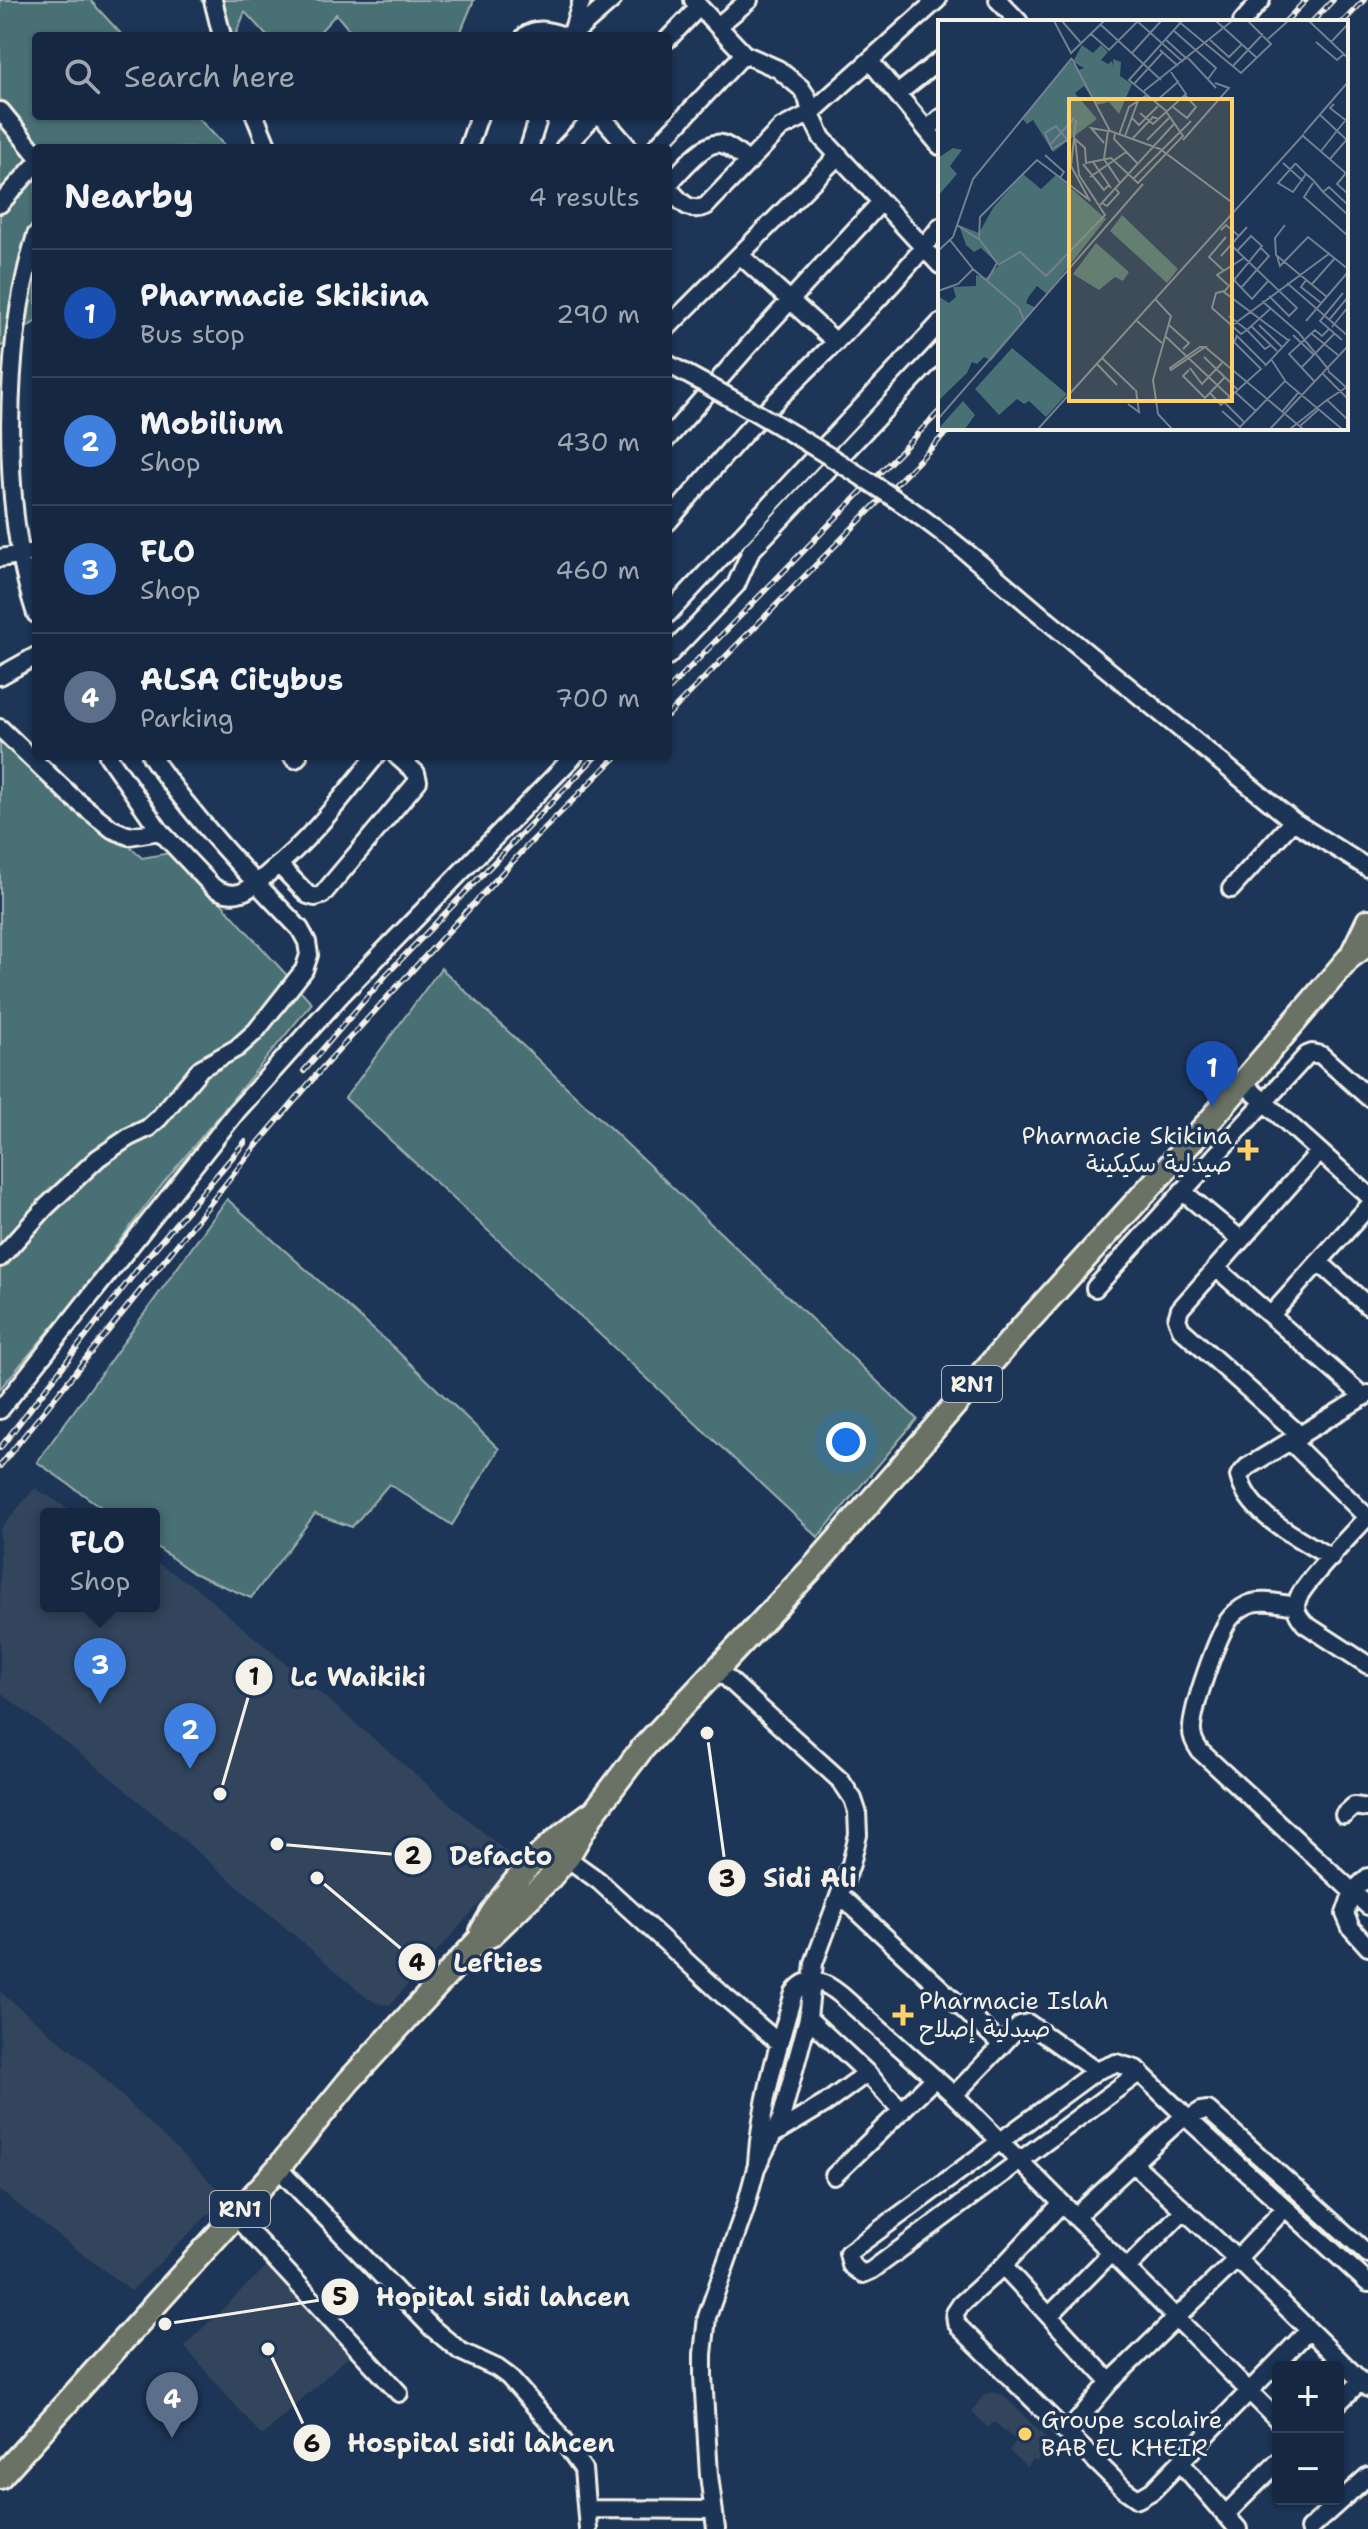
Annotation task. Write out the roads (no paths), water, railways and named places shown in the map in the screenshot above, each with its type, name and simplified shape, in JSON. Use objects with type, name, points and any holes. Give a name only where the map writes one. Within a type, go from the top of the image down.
[{"type":"main road","name":"RN1","points":[[0,2477],[278,2168],[349,2081],[479,1940],[501,1926],[523,1888],[549,1879],[559,1851],[594,1812],[641,1750],[818,1562],[1359,950],[1368,921]]},
{"type":"street","points":[[213,0],[221,32]]},
{"type":"street","points":[[570,32],[582,0]]},
{"type":"street","points":[[574,32],[612,0]]},
{"type":"street","points":[[719,25],[749,0]]},
{"type":"street","points":[[672,191],[687,207],[693,210],[702,208],[781,128],[811,113],[937,0]]},
{"type":"street","points":[[998,0],[1017,20]]},
{"type":"street","points":[[1244,20],[1261,0]]},
{"type":"street","points":[[672,34],[696,3],[744,54],[790,77],[807,97],[822,138],[938,263]]},
{"type":"street","points":[[659,144],[744,54]]},
{"type":"street","points":[[870,61],[938,144]]},
{"type":"street","points":[[897,94],[938,62]]},
{"type":"street","points":[[1,111],[32,149]]},
{"type":"street","points":[[257,120],[266,144]]},
{"type":"street","points":[[469,144],[478,120]]},
{"type":"street","points":[[530,144],[538,120]]},
{"type":"street","points":[[568,144],[590,120]]},
{"type":"street","points":[[604,120],[626,144]]},
{"type":"street","points":[[927,130],[938,120]]},
{"type":"street","points":[[672,183],[705,148],[713,144],[723,144],[749,162]]},
{"type":"street","points":[[672,323],[839,155]]},
{"type":"street","points":[[0,204],[32,168]]},
{"type":"street","points":[[672,433],[881,202]]},
{"type":"street","points":[[672,517],[752,426],[836,342],[938,230]]},
{"type":"street","points":[[32,253],[6,357],[5,436],[13,510],[28,553],[32,584]]},
{"type":"street","points":[[741,256],[836,342]]},
{"type":"street","points":[[672,610],[938,325]]},
{"type":"street","points":[[672,652],[736,585],[751,551],[938,353]]},
{"type":"street","points":[[672,366],[796,436],[911,510],[980,563],[1293,821],[1368,868]]},
{"type":"street","points":[[0,558],[28,553]]},
{"type":"street","points":[[0,676],[32,658]]},
{"type":"street","points":[[0,728],[32,759]]},
{"type":"street","points":[[33,760],[112,829],[129,836],[160,831]]},
{"type":"street","points":[[111,760],[160,831],[222,893],[241,892],[279,865],[325,818],[371,760]]},
{"type":"street","points":[[0,1258],[46,1207],[98,1158],[148,1128],[201,1068],[237,1048],[256,1031],[304,970],[309,955],[300,929],[256,884],[176,791],[154,760]]},
{"type":"street","points":[[279,865],[308,895],[322,895],[418,781],[416,773],[401,760]]},
{"type":"street","points":[[0,1410],[237,1111],[342,994],[570,760]]},
{"type":"street","points":[[1231,889],[1293,821]]},
{"type":"street","points":[[1095,1288],[1307,1055],[1321,1055],[1368,1097]]},
{"type":"street","points":[[1242,1082],[1368,1195]]},
{"type":"street","points":[[1319,1152],[1180,1309],[1177,1324],[1296,1439],[1368,1517],[1302,1590],[1296,1606],[1298,1616],[1305,1624],[1368,1665]]},
{"type":"street","points":[[1151,1185],[1177,1197],[1240,1239]]},
{"type":"street","points":[[1271,1315],[1368,1207]]},
{"type":"street","points":[[1354,1223],[1368,1235]]},
{"type":"street","points":[[1320,1263],[1368,1306]]},
{"type":"street","points":[[1216,1268],[1366,1396],[1242,1470],[1240,1480],[1247,1494],[1263,1512],[1331,1558]]},
{"type":"street","points":[[1296,1606],[1251,1603],[1229,1620],[1197,1705],[1193,1740],[1200,1751],[1360,1900]]},
{"type":"street","points":[[717,1669],[841,1781],[857,1811],[858,1835],[851,1864],[815,1957],[808,2018],[786,2104],[776,2133],[756,2168]]},
{"type":"street","points":[[1344,1815],[1354,1806],[1368,1808]]},
{"type":"street","points":[[559,1851],[599,1881],[779,2043]]},
{"type":"street","points":[[1368,1877],[1360,1900],[1345,1914],[1348,1923],[1368,1947]]},
{"type":"street","points":[[840,1895],[1002,2045]]},
{"type":"street","points":[[716,2529],[704,2387],[704,2331],[756,2168],[760,2118],[794,1993],[801,1984],[812,1980],[835,1990],[954,2095],[1272,2414]]},
{"type":"street","points":[[808,2018],[902,2111]]},
{"type":"street","points":[[954,2095],[1020,2025],[1028,2023],[1096,2071]]},
{"type":"street","points":[[1140,2072],[867,2273],[855,2270],[847,2257],[848,2253],[1096,2071],[1116,2063],[1140,2072],[1186,2118],[1368,2283]]},
{"type":"street","points":[[776,2133],[826,2103],[867,2073]]},
{"type":"street","points":[[834,2176],[935,2078]]},
{"type":"street","points":[[1075,2217],[1186,2118],[1208,2110],[1368,2254]]},
{"type":"street","points":[[1249,2175],[1263,2160]]},
{"type":"street","points":[[1133,2163],[1237,2259],[1364,2384],[1344,2399]]},
{"type":"street","points":[[278,2168],[432,2328],[460,2351],[508,2376],[559,2435],[583,2469],[588,2529]]},
{"type":"street","points":[[1061,2204],[1003,2266],[961,2304],[955,2313],[956,2322],[988,2357],[1135,2498],[1152,2491],[1309,2330]]},
{"type":"street","points":[[1068,2432],[1110,2382],[1285,2208]]},
{"type":"street","points":[[1127,2268],[1184,2210]]},
{"type":"street","points":[[234,2215],[399,2393]]},
{"type":"street","points":[[1049,2316],[1111,2253]]},
{"type":"street","points":[[1003,2266],[1110,2382]]},
{"type":"street","points":[[1180,2462],[1238,2529]]},
{"type":"street","points":[[1225,2515],[1272,2468]]},
{"type":"street","points":[[1344,2489],[1368,2476]]},
{"type":"street","points":[[1309,2529],[1329,2505]]},
{"type":"street","points":[[588,2509],[713,2510]]},
{"type":"railway","points":[[1287,20],[1306,0]]},
{"type":"railway","points":[[1314,20],[1333,0]]},
{"type":"railway","points":[[1345,20],[1364,0]]},
{"type":"railway","points":[[672,686],[938,413]]},
{"type":"railway","points":[[672,711],[949,430]]},
{"type":"railway","points":[[304,1071],[386,975],[592,760]]},
{"type":"railway","points":[[0,1466],[256,1146],[324,1066],[528,845],[613,760]]},
{"type":"railway","points":[[0,1448],[144,1261],[245,1142]]},
{"type":"place","name":"Pharmacie Skikina","points":[[1212,1107]]},
{"type":"place","name":"Pharmacie Skikina صيدلية سكيكينة","points":[[1248,1150]]},
{"type":"place","name":"FLO","points":[[100,1704]]},
{"type":"place","name":"Sidi Ali","points":[[707,1733]]},
{"type":"place","name":"Mobilium","points":[[190,1769]]},
{"type":"place","name":"Lc Waikiki","points":[[220,1794]]},
{"type":"place","name":"Defacto","points":[[277,1844]]},
{"type":"place","name":"Lefties","points":[[317,1878]]},
{"type":"place","name":"Pharmacie Islah صيدلية إصلاح","points":[[903,2015]]},
{"type":"place","name":"Hopital sidi lahcen","points":[[165,2324]]},
{"type":"place","name":"Hospital sidi lahcen","points":[[268,2349]]},
{"type":"place","name":"Groupe scolaire BAB EL KHEIR","points":[[1025,2434]]},
{"type":"place","name":"ALSA Citybus","points":[[172,2438]]}]
